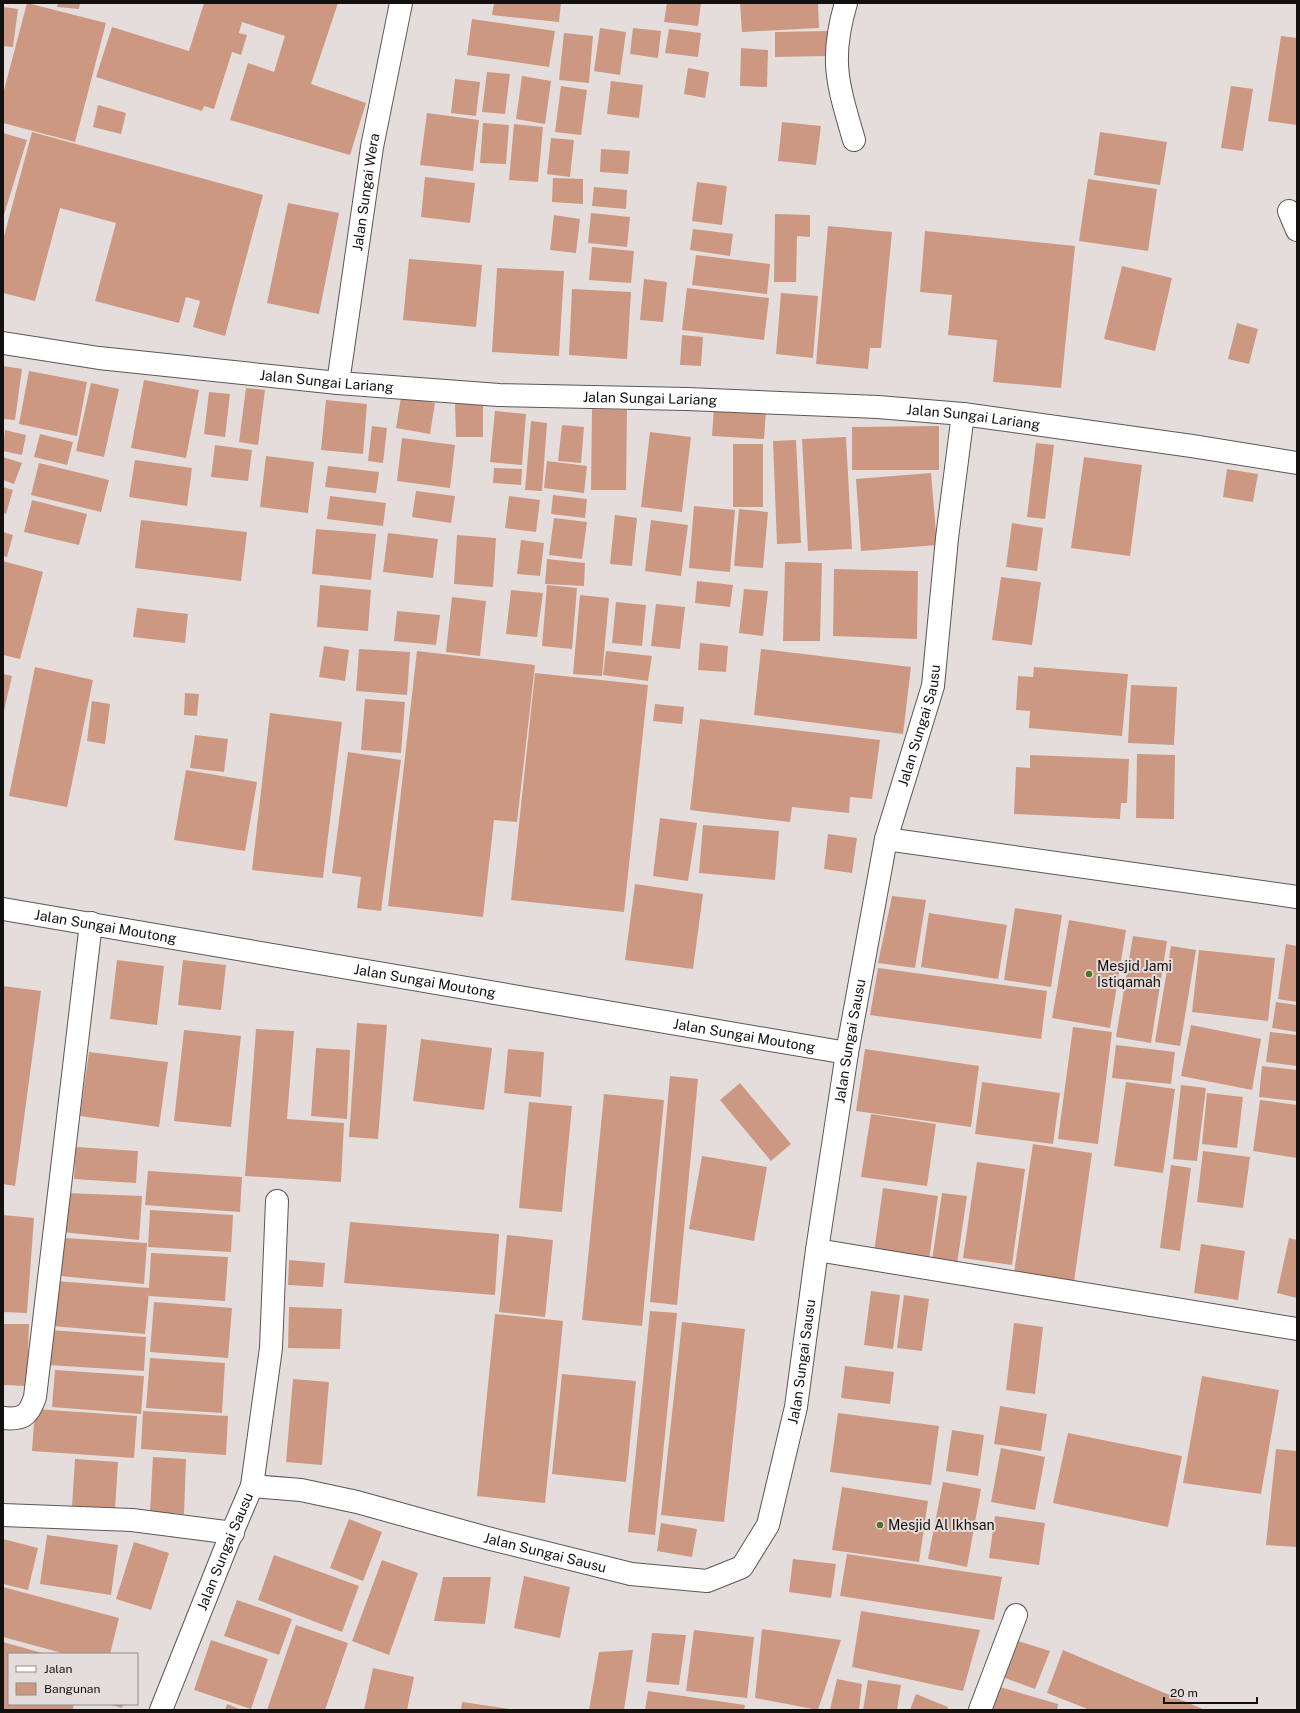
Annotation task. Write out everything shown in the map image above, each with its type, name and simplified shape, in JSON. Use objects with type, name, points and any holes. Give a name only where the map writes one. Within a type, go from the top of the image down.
[{"type":"street","name":"Jalan Sungai Wera","points":[[338,383],[368,170],[400,3]]},
{"type":"street","points":[[846,3],[839,26],[836,48],[836,76],[854,140]]},
{"type":"street","name":"Jalan Sungai Lariang","points":[[3,343],[99,358],[338,383],[499,395],[687,399],[846,405],[963,414],[1192,446],[1297,463]]},
{"type":"street","name":"Jalan Sungai Sausu","points":[[161,1710],[252,1486],[301,1490],[357,1502],[487,1538],[631,1574],[707,1581],[742,1567],[768,1525],[796,1407],[817,1250],[847,1053],[886,839],[933,686],[947,538],[963,414]]},
{"type":"street","points":[[886,839],[1297,897]]},
{"type":"street","name":"Jalan Sungai Moutong","points":[[3,909],[847,1053]]},
{"type":"street","points":[[3,1418],[17,1418],[26,1415],[31,1408],[35,1397],[91,923]]},
{"type":"street","points":[[252,1486],[271,1348],[277,1201]]},
{"type":"street","points":[[817,1250],[1297,1328]]},
{"type":"street","points":[[3,1515],[132,1520],[233,1532]]},
{"type":"street","points":[[980,1710],[1016,1615]]},
{"type":"building","points":[[27,3],[106,23],[75,142],[3,123],[3,94]]},
{"type":"building","points":[[58,3],[80,3],[79,9],[57,7]]},
{"type":"building","points":[[204,3],[338,3],[311,84],[366,103],[350,155],[230,120],[248,63],[274,72],[285,36],[242,22],[239,33],[247,35],[241,55],[232,52],[214,109],[204,106],[202,111],[96,77],[112,27],[189,51]]},
{"type":"building","points":[[494,3],[561,3],[559,22],[492,15]]},
{"type":"building","points":[[667,3],[701,3],[698,26],[664,22]]},
{"type":"building","points":[[740,3],[818,3],[819,28],[742,32]]},
{"type":"building","points":[[3,7],[18,9],[13,47],[3,46]]},
{"type":"building","points":[[472,19],[555,31],[549,67],[467,55]]},
{"type":"building","points":[[600,28],[626,32],[620,75],[594,71]]},
{"type":"building","points":[[633,28],[661,31],[658,58],[630,54]]},
{"type":"building","points":[[669,29],[701,33],[698,57],[665,53]]},
{"type":"building","points":[[828,31],[828,56],[775,57],[775,32]]},
{"type":"building","points":[[564,33],[593,36],[589,83],[559,80]]},
{"type":"building","points":[[1281,36],[1297,38],[1297,125],[1268,121]]},
{"type":"building","points":[[741,48],[768,50],[767,87],[740,86]]},
{"type":"building","points":[[688,68],[709,72],[705,98],[684,94]]},
{"type":"building","points":[[487,72],[510,74],[505,114],[482,112]]},
{"type":"building","points":[[522,76],[551,81],[545,124],[516,119]]},
{"type":"building","points":[[455,79],[480,82],[476,116],[451,113]]},
{"type":"building","points":[[611,81],[643,85],[639,118],[607,114]]},
{"type":"building","points":[[561,86],[587,90],[581,135],[555,132]]},
{"type":"building","points":[[1231,86],[1253,89],[1243,151],[1221,148]]},
{"type":"building","points":[[98,105],[126,113],[121,134],[93,127]]},
{"type":"building","points":[[427,113],[479,120],[473,171],[420,165]]},
{"type":"building","points":[[782,122],[821,126],[816,165],[778,161]]},
{"type":"building","points":[[483,123],[509,125],[506,164],[480,163]]},
{"type":"building","points":[[514,124],[543,127],[538,182],[509,180]]},
{"type":"building","points":[[32,132],[263,195],[225,336],[193,327],[200,301],[186,297],[179,323],[95,301],[116,223],[60,208],[35,301],[3,293],[3,240]]},
{"type":"building","points":[[1100,132],[1167,142],[1160,185],[1094,175]]},
{"type":"building","points":[[3,133],[27,140],[3,218]]},
{"type":"building","points":[[551,138],[574,140],[570,177],[547,174]]},
{"type":"building","points":[[601,149],[630,151],[628,174],[600,172]]},
{"type":"building","points":[[425,177],[475,183],[470,223],[421,217]]},
{"type":"building","points":[[553,178],[583,179],[583,204],[552,202]]},
{"type":"building","points":[[1088,179],[1157,189],[1148,251],[1079,241]]},
{"type":"building","points":[[697,182],[727,186],[722,225],[692,221]]},
{"type":"building","points":[[594,187],[627,190],[626,209],[592,206]]},
{"type":"building","points":[[288,203],[339,213],[319,314],[267,303]]},
{"type":"building","points":[[591,213],[630,217],[627,247],[588,243]]},
{"type":"building","points":[[775,214],[810,215],[810,237],[797,236],[796,282],[774,282]]},
{"type":"building","points":[[554,215],[580,219],[576,253],[550,250]]},
{"type":"building","points":[[828,226],[892,232],[881,348],[870,348],[868,369],[816,364]]},
{"type":"building","points":[[693,229],[733,234],[730,256],[690,250]]},
{"type":"building","points":[[925,231],[1075,246],[1061,388],[993,382],[997,340],[948,335],[952,295],[920,292]]},
{"type":"building","points":[[592,247],[634,251],[631,283],[589,280]]},
{"type":"building","points":[[696,255],[770,264],[767,294],[692,285]]},
{"type":"building","points":[[409,259],[482,265],[476,327],[403,320]]},
{"type":"building","points":[[1122,266],[1172,278],[1155,351],[1104,339]]},
{"type":"building","points":[[497,268],[564,271],[559,356],[492,352]]},
{"type":"building","points":[[644,279],[667,282],[663,322],[640,320]]},
{"type":"building","points":[[687,288],[769,298],[764,340],[682,330]]},
{"type":"building","points":[[572,289],[631,292],[627,359],[569,355]]},
{"type":"building","points":[[781,293],[818,296],[813,358],[776,354]]},
{"type":"building","points":[[1237,323],[1258,329],[1249,364],[1228,359]]},
{"type":"building","points":[[682,335],[703,337],[701,366],[680,365]]},
{"type":"building","points":[[3,366],[22,369],[15,420],[3,419]]},
{"type":"building","points":[[29,371],[87,382],[77,436],[19,424]]},
{"type":"building","points":[[144,380],[199,390],[186,458],[131,448]]},
{"type":"building","points":[[91,383],[119,389],[104,457],[76,451]]},
{"type":"building","points":[[246,388],[265,390],[258,445],[239,442]]},
{"type":"building","points":[[209,392],[230,394],[225,437],[204,434]]},
{"type":"building","points":[[401,397],[435,403],[430,434],[396,428]]},
{"type":"building","points":[[326,400],[367,404],[363,454],[321,450]]},
{"type":"building","points":[[455,404],[483,404],[483,437],[456,437]]},
{"type":"building","points":[[714,407],[766,410],[764,439],[712,436]]},
{"type":"building","points":[[592,409],[627,410],[626,490],[591,490]]},
{"type":"building","points":[[495,411],[526,414],[522,465],[490,462]]},
{"type":"building","points":[[531,421],[547,423],[542,491],[525,490]]},
{"type":"building","points":[[562,425],[584,427],[581,463],[558,461]]},
{"type":"building","points":[[372,426],[387,428],[383,463],[368,461]]},
{"type":"building","points":[[939,426],[939,470],[852,470],[852,427]]},
{"type":"building","points":[[5,430],[26,435],[22,455],[3,451]]},
{"type":"building","points":[[650,432],[691,437],[682,512],[641,507]]},
{"type":"building","points":[[40,434],[73,442],[67,465],[34,457]]},
{"type":"building","points":[[846,437],[852,549],[808,551],[802,439]]},
{"type":"building","points":[[402,438],[455,445],[450,488],[397,481]]},
{"type":"building","points":[[796,440],[801,543],[777,544],[773,441]]},
{"type":"building","points":[[1036,443],[1054,445],[1045,519],[1027,517]]},
{"type":"building","points":[[733,444],[763,444],[763,507],[733,507]]},
{"type":"building","points":[[215,445],[252,450],[248,481],[211,477]]},
{"type":"building","points":[[266,456],[314,462],[308,513],[260,507]]},
{"type":"building","points":[[3,457],[22,463],[14,484],[3,480]]},
{"type":"building","points":[[1084,457],[1142,465],[1130,556],[1071,548]]},
{"type":"building","points":[[135,460],[192,468],[187,506],[129,497]]},
{"type":"building","points":[[547,461],[587,466],[584,493],[544,488]]},
{"type":"building","points":[[39,463],[109,480],[101,512],[31,495]]},
{"type":"building","points":[[328,466],[379,472],[376,493],[325,487]]},
{"type":"building","points":[[494,468],[522,469],[521,485],[493,483]]},
{"type":"building","points":[[1227,469],[1258,474],[1253,502],[1223,497]]},
{"type":"building","points":[[931,473],[937,545],[861,551],[856,479]]},
{"type":"building","points":[[3,487],[13,490],[6,514],[3,513]]},
{"type":"building","points":[[416,491],[455,496],[451,523],[412,517]]},
{"type":"building","points":[[553,495],[587,499],[585,518],[551,514]]},
{"type":"building","points":[[330,496],[386,503],[383,526],[327,519]]},
{"type":"building","points":[[509,496],[540,500],[536,532],[505,528]]},
{"type":"building","points":[[32,500],[87,514],[79,545],[24,532]]},
{"type":"building","points":[[694,506],[735,510],[730,572],[689,568]]},
{"type":"building","points":[[739,509],[768,512],[763,568],[734,566]]},
{"type":"building","points":[[615,515],[637,518],[632,566],[610,564]]},
{"type":"building","points":[[554,518],[587,522],[582,559],[549,555]]},
{"type":"building","points":[[141,520],[247,532],[241,581],[135,568]]},
{"type":"building","points":[[651,520],[688,525],[681,576],[645,571]]},
{"type":"building","points":[[1012,523],[1043,528],[1037,571],[1006,567]]},
{"type":"building","points":[[316,529],[376,534],[371,580],[312,574]]},
{"type":"building","points":[[3,532],[13,535],[7,557],[3,556]]},
{"type":"building","points":[[388,533],[438,539],[433,578],[383,572]]},
{"type":"building","points":[[457,535],[496,538],[493,587],[454,584]]},
{"type":"building","points":[[521,540],[544,543],[540,576],[517,574]]},
{"type":"building","points":[[547,559],[585,563],[584,586],[545,584]]},
{"type":"building","points":[[3,561],[43,572],[20,659],[3,655]]},
{"type":"building","points":[[785,562],[822,563],[820,641],[783,641]]},
{"type":"building","points":[[834,569],[918,571],[917,639],[833,636]]},
{"type":"building","points":[[1001,577],[1041,582],[1032,645],[992,640]]},
{"type":"building","points":[[697,581],[733,585],[730,607],[695,603]]},
{"type":"building","points":[[320,585],[371,590],[368,631],[317,627]]},
{"type":"building","points":[[547,585],[577,588],[572,649],[542,646]]},
{"type":"building","points":[[744,589],[768,591],[763,636],[739,633]]},
{"type":"building","points":[[511,590],[543,593],[537,637],[506,634]]},
{"type":"building","points":[[580,595],[609,598],[602,676],[573,674]]},
{"type":"building","points":[[452,597],[486,601],[480,656],[446,652]]},
{"type":"building","points":[[616,602],[646,605],[642,646],[612,643]]},
{"type":"building","points":[[656,604],[685,607],[680,649],[651,646]]},
{"type":"building","points":[[137,608],[188,614],[185,643],[133,637]]},
{"type":"building","points":[[397,611],[440,615],[436,645],[394,641]]},
{"type":"building","points":[[700,643],[728,646],[726,672],[698,670]]},
{"type":"building","points":[[324,646],[349,650],[345,681],[319,677]]},
{"type":"building","points":[[359,649],[410,652],[407,695],[356,691]]},
{"type":"building","points":[[761,649],[911,667],[903,734],[754,715]]},
{"type":"building","points":[[417,651],[535,665],[517,822],[494,820],[483,917],[388,906]]},
{"type":"building","points":[[606,651],[652,656],[648,681],[603,675]]},
{"type":"building","points":[[35,667],[93,680],[67,807],[9,796]]},
{"type":"building","points":[[1034,667],[1128,674],[1122,736],[1029,728],[1030,711],[1016,710],[1018,676],[1033,677]]},
{"type":"building","points":[[535,673],[648,685],[624,912],[511,900]]},
{"type":"building","points":[[3,674],[12,676],[4,711],[3,710]]},
{"type":"building","points":[[1131,685],[1177,687],[1174,745],[1128,743]]},
{"type":"building","points":[[185,693],[199,694],[197,716],[184,715]]},
{"type":"building","points":[[365,699],[405,702],[401,753],[361,750]]},
{"type":"building","points":[[92,701],[110,704],[105,744],[87,741]]},
{"type":"building","points":[[655,704],[684,707],[682,724],[653,721]]},
{"type":"building","points":[[270,713],[342,722],[323,878],[252,870]]},
{"type":"building","points":[[700,719],[880,740],[872,799],[850,797],[849,813],[792,807],[790,822],[690,810]]},
{"type":"building","points":[[195,735],[228,739],[224,772],[190,768]]},
{"type":"building","points":[[348,752],[401,760],[381,911],[357,908],[361,877],[332,873]]},
{"type":"building","points":[[1137,754],[1175,755],[1174,819],[1136,818]]},
{"type":"building","points":[[1030,755],[1129,759],[1127,803],[1121,803],[1120,819],[1014,814],[1016,767],[1030,768]]},
{"type":"building","points":[[186,770],[257,782],[245,851],[174,840]]},
{"type":"building","points":[[660,818],[697,823],[688,881],[653,876]]},
{"type":"building","points":[[703,825],[779,831],[775,880],[699,873]]},
{"type":"building","points":[[828,834],[857,838],[852,873],[824,869]]},
{"type":"building","points":[[635,884],[703,894],[693,969],[625,960]]},
{"type":"building","points":[[892,896],[926,900],[915,968],[878,963]]},
{"type":"building","points":[[1015,908],[1062,915],[1051,987],[1004,980]]},
{"type":"building","points":[[929,913],[1007,925],[998,979],[921,967]]},
{"type":"building","name":"Mesjid Jami Istiqamah","points":[[1069,920],[1126,930],[1110,1028],[1052,1018]]},
{"type":"building","points":[[1133,936],[1167,941],[1151,1043],[1116,1037]]},
{"type":"building","points":[[1286,944],[1297,946],[1297,1002],[1278,999]]},
{"type":"building","points":[[1171,946],[1196,950],[1180,1046],[1155,1042]]},
{"type":"building","points":[[1199,950],[1275,958],[1268,1021],[1192,1012]]},
{"type":"building","points":[[117,960],[164,966],[157,1025],[110,1019]]},
{"type":"building","points":[[183,960],[226,965],[221,1010],[178,1005]]},
{"type":"building","points":[[878,968],[1047,991],[1041,1039],[870,1015]]},
{"type":"building","points":[[3,986],[41,991],[15,1186],[3,1184]]},
{"type":"building","points":[[1276,1002],[1297,1005],[1297,1032],[1272,1028]]},
{"type":"building","points":[[357,1023],[387,1025],[378,1139],[349,1137]]},
{"type":"building","points":[[1191,1025],[1261,1039],[1252,1090],[1181,1076]]},
{"type":"building","points":[[1073,1027],[1112,1032],[1098,1144],[1058,1139]]},
{"type":"building","points":[[256,1029],[294,1031],[287,1119],[344,1123],[341,1182],[245,1176]]},
{"type":"building","points":[[184,1030],[241,1036],[231,1127],[174,1121]]},
{"type":"building","points":[[1270,1032],[1297,1035],[1297,1066],[1266,1062]]},
{"type":"building","points":[[421,1039],[492,1048],[484,1110],[413,1101]]},
{"type":"building","points":[[1116,1045],[1175,1052],[1171,1084],[1112,1078]]},
{"type":"building","points":[[316,1048],[350,1050],[347,1119],[311,1116]]},
{"type":"building","points":[[508,1049],[544,1052],[541,1097],[504,1093]]},
{"type":"building","points":[[865,1049],[979,1066],[971,1127],[856,1111]]},
{"type":"building","points":[[89,1052],[168,1062],[159,1127],[80,1116]]},
{"type":"building","points":[[1262,1066],[1297,1070],[1297,1101],[1259,1097]]},
{"type":"building","points":[[670,1076],[698,1079],[677,1305],[650,1302]]},
{"type":"building","points":[[982,1082],[1060,1093],[1053,1144],[975,1134]]},
{"type":"building","points":[[1126,1082],[1175,1089],[1163,1173],[1114,1166]]},
{"type":"building","points":[[740,1083],[791,1144],[771,1161],[720,1100]]},
{"type":"building","points":[[1181,1085],[1206,1088],[1197,1161],[1173,1159]]},
{"type":"building","points":[[1207,1093],[1243,1097],[1237,1148],[1202,1144]]},
{"type":"building","points":[[604,1094],[664,1100],[642,1326],[582,1320]]},
{"type":"building","points":[[1260,1100],[1297,1105],[1297,1158],[1253,1151]]},
{"type":"building","points":[[529,1102],[572,1106],[562,1212],[519,1208]]},
{"type":"building","points":[[871,1114],[936,1124],[927,1186],[861,1177]]},
{"type":"building","points":[[1033,1144],[1092,1153],[1074,1282],[1014,1273]]},
{"type":"building","points":[[76,1147],[138,1151],[136,1183],[74,1179]]},
{"type":"building","points":[[1203,1151],[1250,1157],[1243,1208],[1197,1202]]},
{"type":"building","points":[[702,1156],[767,1167],[754,1241],[689,1229]]},
{"type":"building","points":[[977,1162],[1025,1169],[1012,1265],[963,1258]]},
{"type":"building","points":[[1171,1165],[1191,1168],[1180,1251],[1160,1248]]},
{"type":"building","points":[[148,1171],[242,1177],[240,1212],[145,1205]]},
{"type":"building","points":[[883,1188],[938,1196],[929,1260],[874,1252]]},
{"type":"building","points":[[67,1193],[142,1196],[139,1240],[62,1232]]},
{"type":"building","points":[[942,1193],[967,1196],[957,1264],[932,1260]]},
{"type":"building","points":[[150,1210],[233,1215],[231,1252],[148,1247]]},
{"type":"building","points":[[3,1215],[34,1218],[27,1313],[3,1312]]},
{"type":"building","points":[[350,1222],[499,1234],[495,1295],[344,1283]]},
{"type":"building","points":[[507,1235],[553,1240],[545,1317],[499,1312]]},
{"type":"building","points":[[64,1238],[147,1243],[144,1284],[60,1276]]},
{"type":"building","points":[[1289,1238],[1297,1240],[1297,1298],[1277,1293]]},
{"type":"building","points":[[1201,1244],[1245,1251],[1238,1300],[1194,1293]]},
{"type":"building","points":[[151,1253],[228,1257],[225,1301],[149,1296],[149,1292],[145,1334],[52,1326],[55,1281],[149,1288]]},
{"type":"building","points":[[289,1260],[325,1263],[323,1287],[288,1285]]},
{"type":"building","points":[[871,1291],[900,1295],[893,1349],[864,1345]]},
{"type":"building","points":[[904,1295],[929,1299],[922,1351],[897,1348]]},
{"type":"building","points":[[154,1302],[232,1308],[228,1358],[150,1352]]},
{"type":"building","points":[[289,1307],[342,1309],[340,1349],[288,1348]]},
{"type":"building","points":[[650,1311],[677,1313],[655,1535],[628,1532]]},
{"type":"building","points":[[495,1314],[563,1321],[545,1503],[477,1496]]},
{"type":"building","points":[[682,1322],[745,1329],[724,1522],[661,1515]]},
{"type":"building","points":[[1014,1323],[1043,1327],[1035,1394],[1006,1390]]},
{"type":"building","points":[[3,1324],[29,1324],[27,1386],[3,1385]]},
{"type":"building","points":[[50,1330],[146,1337],[144,1371],[48,1365]]},
{"type":"building","points":[[150,1358],[225,1363],[222,1413],[146,1408]]},
{"type":"building","points":[[845,1366],[894,1372],[890,1404],[841,1398]]},
{"type":"building","points":[[55,1370],[144,1376],[141,1414],[52,1407]]},
{"type":"building","points":[[562,1374],[636,1381],[626,1482],[552,1474]]},
{"type":"building","points":[[1202,1376],[1279,1390],[1261,1494],[1183,1483]]},
{"type":"building","points":[[293,1379],[329,1382],[322,1465],[286,1462]]},
{"type":"building","points":[[1000,1406],[1047,1414],[1041,1451],[994,1444]]},
{"type":"building","points":[[35,1409],[137,1416],[134,1458],[32,1451]]},
{"type":"building","points":[[143,1411],[228,1416],[226,1455],[141,1449]]},
{"type":"building","points":[[838,1413],[939,1426],[931,1485],[830,1472]]},
{"type":"building","points":[[952,1430],[984,1435],[978,1476],[946,1471]]},
{"type":"building","points":[[1068,1433],[1182,1456],[1168,1527],[1053,1503]]},
{"type":"building","points":[[1001,1448],[1045,1457],[1035,1510],[991,1502]]},
{"type":"building","points":[[1276,1449],[1297,1451],[1297,1547],[1266,1545]]},
{"type":"building","points":[[153,1457],[186,1459],[184,1514],[150,1512]]},
{"type":"building","points":[[75,1459],[118,1462],[115,1509],[72,1507]]},
{"type":"building","points":[[943,1482],[981,1489],[967,1567],[928,1559]]},
{"type":"building","name":"Mesjid Al Ikhsan","points":[[842,1487],[928,1501],[919,1562],[832,1550]]},
{"type":"building","points":[[995,1516],[1045,1523],[1039,1565],[989,1558]]},
{"type":"building","points":[[349,1519],[382,1532],[363,1581],[330,1568]]},
{"type":"building","points":[[661,1523],[697,1529],[692,1557],[657,1551]]},
{"type":"building","points":[[47,1535],[118,1545],[111,1595],[40,1584]]},
{"type":"building","points":[[3,1539],[38,1548],[28,1590],[3,1584]]},
{"type":"building","points":[[134,1542],[169,1553],[151,1610],[116,1599]]},
{"type":"building","points":[[847,1554],[1002,1577],[994,1620],[840,1596]]},
{"type":"building","points":[[274,1555],[359,1586],[342,1632],[258,1600]]},
{"type":"building","points":[[793,1559],[836,1564],[831,1598],[789,1592]]},
{"type":"building","points":[[382,1560],[418,1573],[389,1655],[352,1641]]},
{"type":"building","points":[[524,1576],[570,1587],[560,1638],[514,1628]]},
{"type":"building","points":[[443,1577],[491,1577],[485,1624],[434,1621]]},
{"type":"building","points":[[3,1587],[119,1618],[110,1653],[62,1653],[3,1637]]},
{"type":"building","points":[[237,1600],[292,1619],[279,1655],[224,1636]]},
{"type":"building","points":[[861,1611],[980,1630],[963,1691],[852,1667]]},
{"type":"building","points":[[296,1625],[348,1643],[325,1710],[267,1710]]},
{"type":"building","points":[[762,1629],[841,1640],[818,1710],[755,1698]]},
{"type":"building","points":[[694,1630],[754,1637],[747,1698],[686,1691]]},
{"type":"building","points":[[652,1633],[686,1635],[679,1685],[646,1682]]},
{"type":"building","points":[[211,1640],[268,1659],[251,1709],[194,1690]]},
{"type":"building","points":[[1018,1641],[1050,1651],[1035,1689],[1005,1678]]},
{"type":"building","points":[[3,1642],[42,1653],[8,1653],[8,1705],[74,1705],[73,1710],[3,1710]]},
{"type":"building","points":[[633,1650],[624,1710],[589,1710],[599,1652]]},
{"type":"building","points":[[1063,1650],[1205,1710],[1090,1710],[1047,1693]]},
{"type":"building","points":[[373,1668],[414,1677],[407,1710],[364,1710]]},
{"type":"building","points":[[837,1679],[862,1684],[859,1710],[830,1710]]},
{"type":"building","points":[[868,1680],[901,1685],[897,1710],[863,1710]]},
{"type":"building","points":[[1000,1687],[1058,1704],[1057,1710],[993,1710]]},
{"type":"building","points":[[648,1691],[745,1705],[744,1710],[645,1710]]},
{"type":"building","points":[[916,1694],[948,1707],[947,1710],[910,1710]]},
{"type":"building","points":[[462,1702],[510,1709],[510,1710],[461,1710]]},
{"type":"building","points":[[227,1704],[242,1710],[225,1710]]},
{"type":"building","points":[[112,1705],[123,1705],[122,1708]]},
{"type":"place","name":"Mesjid Jami Istiqamah","points":[[1089,974]]},
{"type":"place","name":"Mesjid Al Ikhsan","points":[[880,1525]]}]
